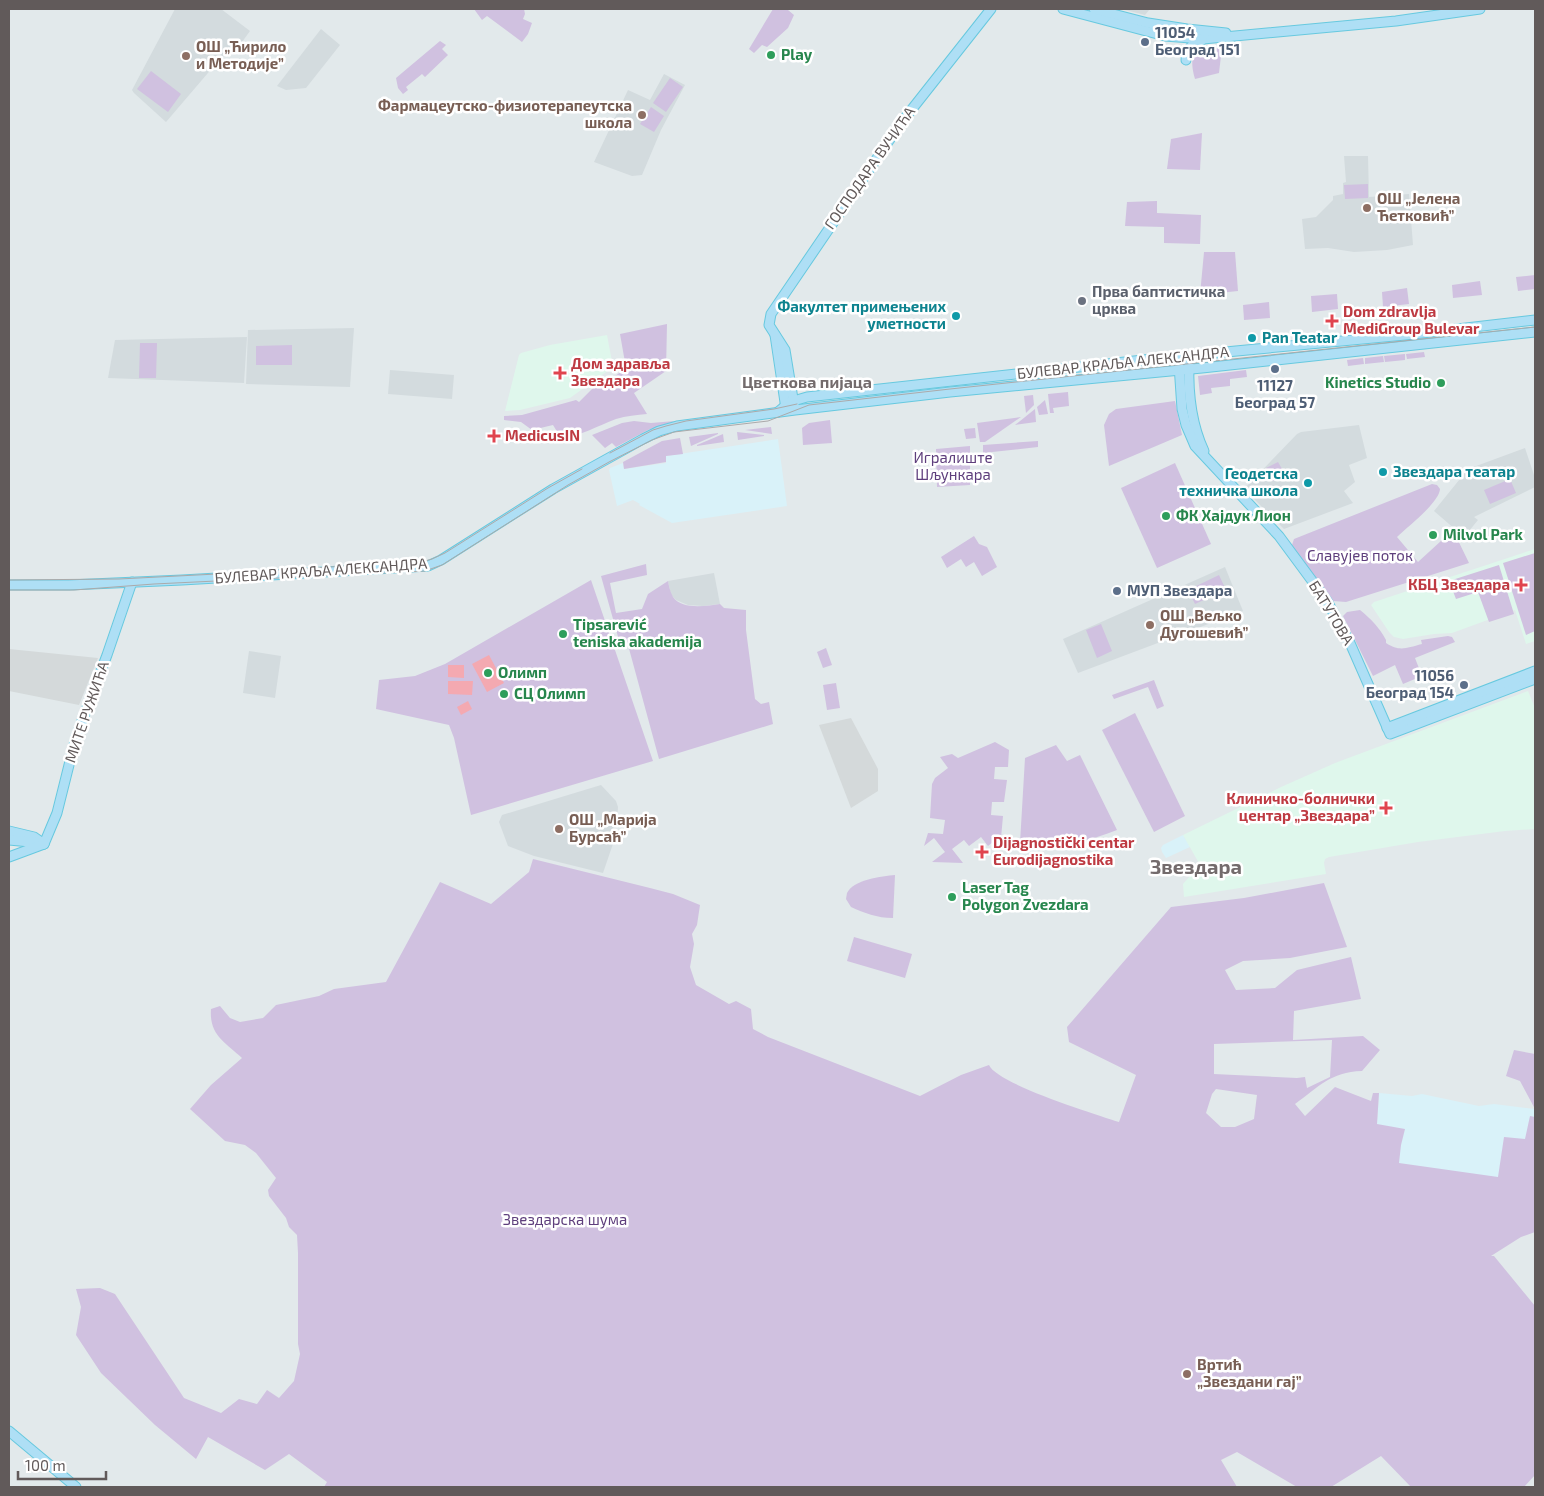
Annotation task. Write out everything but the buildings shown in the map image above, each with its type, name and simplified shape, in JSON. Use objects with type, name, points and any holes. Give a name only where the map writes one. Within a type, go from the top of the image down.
[{"type":"main road","name":"ГОСПОДАРА ВУЧИЋА","points":[[791,407],[785,350],[768,323],[772,311],[901,123],[991,9]]},
{"type":"main road","points":[[1062,9],[1165,36],[1203,39],[1396,21],[1480,9]]},
{"type":"main road","points":[[1094,9],[1148,23],[1187,30],[1241,36]]},
{"type":"main road","points":[[1186,60],[1190,46],[1203,39]]},
{"type":"main road","name":"БУЛЕВАР КРАЉА АЛЕКСАНДРА","points":[[9,585],[69,585],[428,566],[448,556],[553,489],[653,434],[686,425],[775,413],[791,407],[807,397],[1535,320]]},
{"type":"main road","name":"БУЛЕВАР КРАЉА АЛЕКСАНДРА","points":[[791,407],[1184,370],[1535,332]]},
{"type":"main road","name":"БАТУТОВА","points":[[1184,370],[1189,356]]},
{"type":"main road","name":"БАТУТОВА","points":[[1178,357],[1184,370],[1194,424],[1210,462],[1279,536],[1327,601],[1346,635],[1389,731]]},
{"type":"main road","name":"МИТЕ РУЖИЋА","points":[[44,844],[57,813],[76,737],[132,582]]},
{"type":"main road","points":[[1389,731],[1535,671]]},
{"type":"main road","points":[[1389,731],[1535,679]]},
{"type":"main road","points":[[9,831],[34,838],[44,844]]},
{"type":"main road","points":[[9,840],[44,844]]},
{"type":"main road","points":[[9,857],[44,844]]},
{"type":"main road","points":[[9,1431],[76,1487]]},
{"type":"shaded area","name":"ОШ „Ћирило и Методије”","points":[[175,9],[221,9],[250,31],[242,42],[237,39],[166,122],[132,90]]},
{"type":"shaded area","points":[[1121,9],[1150,9],[1145,15]]},
{"type":"shaded area","points":[[321,29],[340,45],[306,88],[286,90],[277,86]]},
{"type":"shaded area","name":"Фармацеутско-физиотерапеутска школа","points":[[664,74],[685,85],[661,130],[642,175],[632,176],[594,162],[628,90],[650,100]]},
{"type":"shaded area","name":"ОШ „Јелена Ћетковић”","points":[[1344,156],[1368,156],[1369,197],[1409,194],[1413,245],[1387,250],[1354,252],[1328,248],[1305,249],[1302,219],[1316,217],[1333,200],[1333,196],[1343,194],[1343,183],[1346,182]]},
{"type":"shaded area","points":[[354,328],[350,387],[246,384],[248,330]]},
{"type":"shaded area","name":"Дом здравља Звездара","points":[[607,335],[613,367],[570,398],[520,410],[505,411],[521,353],[550,345]]},
{"type":"shaded area","points":[[247,337],[244,383],[108,378],[115,340]]},
{"type":"shaded area","points":[[390,370],[454,375],[452,399],[388,394]]},
{"type":"shaded area","points":[[1359,425],[1367,458],[1349,465],[1355,482],[1344,491],[1353,503],[1284,529],[1244,489],[1297,434]]},
{"type":"shaded area","points":[[778,439],[787,506],[672,523],[633,500],[617,506],[610,468],[623,463],[624,469],[666,463],[666,456]]},
{"type":"shaded area","points":[[1525,448],[1535,478],[1535,487],[1474,517],[1478,520],[1464,537],[1434,511],[1468,469]]},
{"type":"shaded area","points":[[1535,549],[1535,641],[1526,644],[1515,610],[1452,633],[1403,639],[1394,637],[1389,632],[1371,605],[1374,602]]},
{"type":"shaded area","name":"ОШ „Вељко Дугошевић”","points":[[1225,567],[1243,611],[1078,673],[1063,639]]},
{"type":"shaded area","points":[[714,573],[720,604],[688,605],[676,600],[671,595],[668,581]]},
{"type":"shaded area","points":[[9,649],[98,658],[79,705],[9,691]]},
{"type":"shaded area","points":[[249,651],[281,656],[275,698],[243,693]]},
{"type":"shaded area","name":"Олимп","points":[[489,655],[504,683],[487,692],[472,664]]},
{"type":"shaded area","points":[[448,665],[464,665],[464,678],[448,677]]},
{"type":"shaded area","points":[[448,681],[473,681],[472,695],[448,694]]},
{"type":"shaded area","name":"Клиничко-болнички центар „Звездара”","points":[[1528,691],[1535,708],[1535,829],[1418,842],[1329,857],[1325,859],[1324,863],[1326,874],[1184,897],[1183,884],[1200,865],[1183,835],[1335,763]]},
{"type":"shaded area","points":[[468,701],[472,709],[461,715],[457,707]]},
{"type":"shaded area","points":[[851,718],[878,769],[878,791],[851,808],[819,725]]},
{"type":"shaded area","name":"ОШ „Марија Бурсаћ”","points":[[601,785],[616,801],[618,807],[616,835],[603,873],[534,856],[508,846],[499,822],[502,815]]},
{"type":"shaded area","points":[[1183,835],[1190,847],[1166,858],[1161,848],[1163,845]]},
{"type":"shaded area","points":[[1379,1093],[1412,1096],[1422,1094],[1479,1106],[1494,1104],[1535,1109],[1535,1199],[1398,1180],[1377,1124]]},
{"type":"green space","points":[[474,9],[524,9],[523,19],[532,23],[528,34],[522,42],[487,16],[482,20]]},
{"type":"green space","points":[[773,9],[788,9],[794,15],[788,28],[767,47],[762,45],[754,53],[749,49]]},
{"type":"green space","points":[[440,41],[446,45],[442,49],[448,55],[425,77],[422,74],[406,87],[408,90],[403,94],[398,88],[396,78]]},
{"type":"green space","points":[[1222,47],[1219,73],[1195,79],[1193,57],[1200,51]]},
{"type":"green space","points":[[151,71],[181,94],[168,112],[137,89]]},
{"type":"green space","points":[[670,78],[683,87],[666,112],[653,103]]},
{"type":"green space","points":[[651,107],[664,116],[654,132],[640,124]]},
{"type":"green space","points":[[1202,133],[1200,170],[1167,169],[1171,139]]},
{"type":"green space","points":[[1368,184],[1368,198],[1345,199],[1344,185]]},
{"type":"green space","points":[[1157,201],[1157,213],[1201,215],[1200,244],[1164,243],[1164,227],[1125,226],[1127,202]]},
{"type":"green space","points":[[1204,252],[1235,252],[1238,291],[1200,295]]},
{"type":"green space","points":[[1535,275],[1535,289],[1518,291],[1516,277]]},
{"type":"green space","points":[[1480,281],[1482,295],[1453,298],[1452,285]]},
{"type":"green space","points":[[1407,288],[1409,304],[1383,307],[1382,292]]},
{"type":"green space","points":[[1337,294],[1338,309],[1312,312],[1311,296]]},
{"type":"green space","points":[[1269,302],[1270,318],[1244,320],[1243,305]]},
{"type":"green space","points":[[667,324],[666,371],[634,393],[647,414],[616,419],[582,433],[561,438],[553,425],[532,430],[521,422],[504,420],[504,416],[522,415],[576,400],[579,402],[604,380],[608,385],[607,382],[626,368],[620,334]]},
{"type":"green space","points":[[140,343],[157,343],[156,378],[139,378]]},
{"type":"green space","points":[[292,345],[292,365],[256,365],[256,346]]},
{"type":"green space","points":[[1424,352],[1425,357],[1407,359],[1406,354]]},
{"type":"green space","points":[[1405,354],[1405,360],[1385,362],[1384,356]]},
{"type":"green space","points":[[1383,356],[1384,362],[1365,364],[1365,358]]},
{"type":"green space","points":[[1363,358],[1364,364],[1348,366],[1347,360]]},
{"type":"green space","points":[[1246,370],[1247,377],[1230,379],[1230,386],[1211,388],[1212,393],[1200,395],[1198,376]]},
{"type":"green space","points":[[1068,392],[1069,406],[1053,408],[1054,413],[1050,413],[1048,394]]},
{"type":"green space","points":[[1033,395],[1034,405],[1026,413],[1024,396]]},
{"type":"green space","points":[[1045,400],[1048,414],[1039,415],[1037,407]]},
{"type":"green space","points":[[1175,401],[1182,435],[1109,466],[1104,425],[1109,414],[1116,409]]},
{"type":"green space","points":[[1035,409],[1036,422],[1015,425]]},
{"type":"green space","points":[[1021,417],[985,442],[980,442],[977,423]]},
{"type":"green space","points":[[830,420],[832,443],[803,445],[802,428],[809,423]]},
{"type":"green space","points":[[634,421],[651,423],[675,421],[648,430],[616,447],[612,443],[605,448],[592,435],[622,423]]},
{"type":"green space","points":[[771,427],[772,434],[745,430]]},
{"type":"green space","points":[[975,428],[976,438],[966,439],[964,429]]},
{"type":"green space","points":[[737,432],[764,435],[764,436],[738,440]]},
{"type":"green space","points":[[718,434],[691,446],[689,437]]},
{"type":"green space","points":[[723,434],[724,442],[697,446],[697,445]]},
{"type":"green space","points":[[680,438],[683,454],[666,456],[666,462],[624,469],[623,462],[662,441]]},
{"type":"green space","points":[[1038,441],[1038,447],[983,453],[983,445]]},
{"type":"green space","name":"Игралиште Шљункара","points":[[970,446],[970,485],[937,487],[936,449]]},
{"type":"green space","points":[[1278,462],[1285,474],[1273,481],[1266,468]]},
{"type":"green space","name":"ФК Хајдук Лион","points":[[1175,463],[1211,544],[1157,568],[1121,488]]},
{"type":"green space","points":[[1510,479],[1516,493],[1490,504],[1484,490]]},
{"type":"green space","name":"Славујев поток","points":[[1432,484],[1437,485],[1440,489],[1438,495],[1422,514],[1397,537],[1418,562],[1453,530],[1469,563],[1346,602],[1333,601],[1292,545],[1294,539]]},
{"type":"green space","points":[[974,536],[979,544],[987,547],[997,567],[982,576],[974,562],[966,567],[961,559],[947,568],[941,557]]},
{"type":"green space","name":"КБЦ Звездара","points":[[1535,553],[1535,631],[1526,635],[1503,563]]},
{"type":"green space","points":[[646,564],[647,575],[610,583],[616,613],[642,609],[648,594],[668,581],[673,597],[682,604],[708,606],[720,604],[724,608],[746,610],[746,630],[755,699],[761,704],[769,702],[773,724],[659,759],[628,645],[620,644],[601,576]]},
{"type":"green space","points":[[1499,565],[1514,614],[1489,622],[1478,592],[1456,599],[1449,581]]},
{"type":"green space","points":[[1219,575],[1226,590],[1195,604],[1188,590]]},
{"type":"green space","name":"СЦ Олимп","points":[[591,580],[653,761],[471,815],[454,738],[449,725],[376,709],[379,680],[415,676],[445,664]]},
{"type":"green space","points":[[1360,610],[1378,627],[1386,643],[1395,648],[1407,648],[1422,644],[1421,640],[1448,636],[1452,637],[1455,642],[1415,658],[1422,676],[1403,684],[1395,665],[1373,676],[1343,616],[1347,612]]},
{"type":"green space","points":[[1101,624],[1112,651],[1097,658],[1086,630]]},
{"type":"green space","points":[[826,648],[832,665],[823,668],[817,652]]},
{"type":"green space","points":[[1154,680],[1164,706],[1157,709],[1148,687],[1114,699],[1112,695]]},
{"type":"green space","points":[[836,683],[840,708],[827,710],[823,685]]},
{"type":"green space","points":[[1135,713],[1185,816],[1154,832],[1102,730]]},
{"type":"green space","points":[[995,742],[1009,750],[1008,767],[995,767],[994,779],[1007,780],[1004,802],[992,802],[991,815],[1003,816],[1000,849],[994,841],[988,846],[981,837],[969,846],[964,840],[952,849],[963,863],[932,862],[945,852],[934,838],[924,846],[928,833],[943,834],[945,820],[930,818],[932,784],[935,778],[948,768],[940,757],[952,754],[958,758]]},
{"type":"green space","points":[[1056,745],[1067,761],[1080,755],[1117,830],[1092,839],[1070,843],[1046,845],[1020,843],[1025,758]]},
{"type":"green space","name":"Звездарска шума","points":[[533,859],[673,894],[700,905],[697,925],[692,934],[694,944],[690,967],[696,985],[729,1004],[736,1001],[751,1009],[753,1029],[768,1037],[920,1096],[961,1075],[989,1065],[996,1073],[1027,1089],[1119,1122],[1136,1075],[1069,1042],[1067,1027],[1171,907],[1244,898],[1324,883],[1347,947],[1290,958],[1243,961],[1225,970],[1236,990],[1275,988],[1297,970],[1351,957],[1361,999],[1294,1011],[1293,1040],[1363,1036],[1380,1050],[1362,1071],[1333,1077],[1295,1104],[1305,1116],[1335,1087],[1371,1101],[1373,1093],[1379,1093],[1377,1124],[1405,1129],[1399,1163],[1498,1177],[1504,1137],[1525,1139],[1530,1116],[1535,1117],[1535,1232],[1521,1237],[1491,1256],[1494,1256],[1535,1306],[1535,1475],[1524,1487],[1411,1487],[1381,1456],[1331,1487],[1297,1487],[1237,1452],[1221,1460],[1237,1487],[324,1487],[327,1482],[289,1454],[265,1470],[208,1437],[196,1459],[155,1425],[101,1373],[76,1335],[81,1307],[76,1289],[100,1288],[115,1294],[184,1398],[221,1413],[239,1399],[257,1404],[267,1390],[279,1398],[294,1381],[300,1354],[298,1344],[297,1235],[289,1227],[286,1218],[269,1196],[268,1190],[276,1178],[256,1153],[245,1145],[225,1141],[190,1109],[211,1085],[242,1058],[215,1032],[211,1018],[211,1009],[220,1006],[230,1018],[240,1022],[263,1018],[276,1005],[319,996],[334,989],[386,982],[440,882],[491,904],[529,872]],"holes":[[[1332,1040],[1330,1077],[1307,1088],[1305,1077],[1214,1074],[1214,1044]],[[1216,1089],[1257,1095],[1254,1119],[1235,1127],[1221,1127],[1206,1113],[1212,1094]]]},
{"type":"green space","points":[[895,875],[893,918],[876,916],[851,907],[846,899],[850,889],[861,882],[868,879]]},
{"type":"green space","points":[[854,937],[912,954],[905,978],[847,961]]},
{"type":"green space","points":[[1514,1050],[1535,1054],[1535,1109],[1520,1081],[1506,1076]]},
{"type":"tram line","points":[[9,590],[74,590],[154,584],[425,571],[442,565],[568,485],[609,462],[652,440],[674,432],[768,421],[809,405],[1535,327]]},
{"type":"tram line","points":[[610,453],[653,430],[666,426],[686,421],[797,404]]},
{"type":"tram line","points":[[9,580],[119,579],[425,561],[445,553],[548,488],[582,469]]},
{"type":"place","name":"11054 Београд 151","points":[[1145,42]]},
{"type":"place","name":"Play","points":[[771,55]]},
{"type":"place","name":"ОШ „Ћирило и Методије”","points":[[186,56]]},
{"type":"place","name":"Фармацеутско-физиотерапеутска школа","points":[[642,115]]},
{"type":"place","name":"ОШ „Јелена Ћетковић”","points":[[1367,208]]},
{"type":"place","name":"Прва баптистичка црква","points":[[1082,301]]},
{"type":"place","name":"Факултет примењених уметности","points":[[956,316]]},
{"type":"place","name":"Dom zdravlja MediGroup Bulevar","points":[[1332,321]]},
{"type":"place","name":"Pan Teatar","points":[[1252,338]]},
{"type":"place","name":"11127 Београд 57","points":[[1275,369]]},
{"type":"place","name":"Дом здравља Звездара","points":[[560,373]]},
{"type":"place","name":"Kinetics Studio","points":[[1441,383]]},
{"type":"place","name":"MedicusIN","points":[[494,436]]},
{"type":"place","name":"Звездара театар","points":[[1383,472]]},
{"type":"place","name":"Геодетска техничка школа","points":[[1308,483]]},
{"type":"place","name":"ФК Хајдук Лион","points":[[1166,516]]},
{"type":"place","name":"Milvol Park","points":[[1433,535]]},
{"type":"place","name":"КБЦ Звездара","points":[[1521,585]]},
{"type":"place","name":"МУП Звездара","points":[[1117,591]]},
{"type":"place","name":"ОШ „Вељко Дугошевић”","points":[[1150,625]]},
{"type":"place","name":"Tipsarević teniska akademija","points":[[563,634]]},
{"type":"place","name":"Олимп","points":[[488,673]]},
{"type":"place","name":"11056 Београд 154","points":[[1464,685]]},
{"type":"place","name":"СЦ Олимп","points":[[504,694]]},
{"type":"place","name":"Клиничко-болнички центар „Звездара”","points":[[1386,808]]},
{"type":"place","name":"ОШ „Марија Бурсаћ”","points":[[559,829]]},
{"type":"place","name":"Dijagnostički centar Eurodijagnostika","points":[[982,852]]},
{"type":"place","name":"Laser Tag Polygon Zvezdara","points":[[952,897]]},
{"type":"place","name":"Вртић „Звездани гај”","points":[[1187,1374]]},
{"type":"district","name":"Цветкова пијаца","points":[[807,382]]},
{"type":"district","name":"Звездара","points":[[1196,867]]}]
